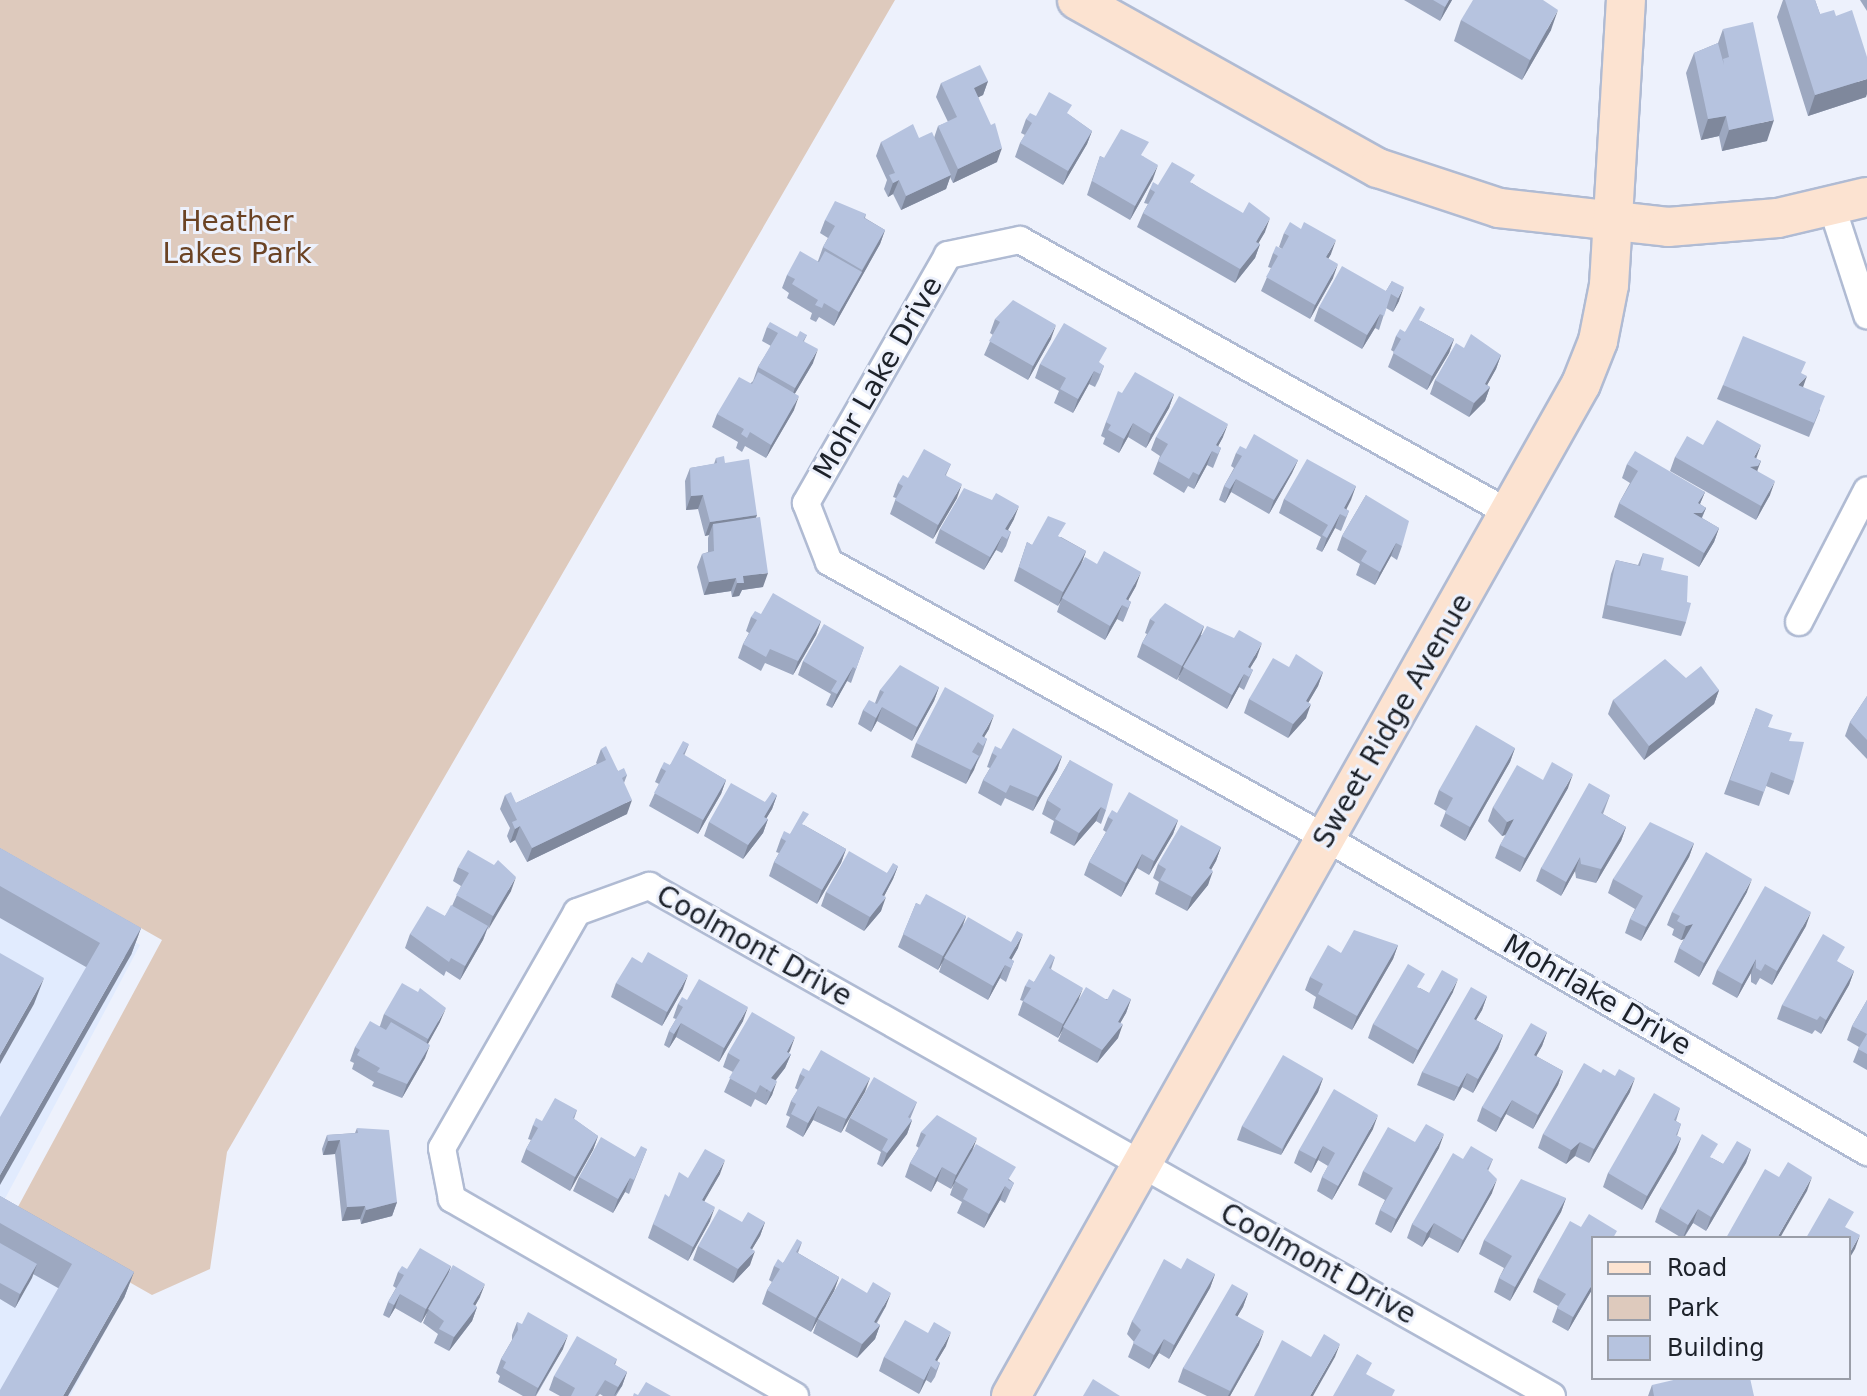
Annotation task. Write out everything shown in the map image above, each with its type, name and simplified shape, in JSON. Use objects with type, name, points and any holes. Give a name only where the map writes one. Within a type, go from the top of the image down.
[{"type":"street","points":[[1077,0],[1378,168],[1499,208],[1613,225],[1728,224],[1850,202],[1867,315]]},
{"type":"street","name":"Sweet Ridge Avenue","points":[[1011,1396],[1559,429],[1598,341],[1613,225],[1626,0]]},
{"type":"street","name":"Mohr Lake Drive","points":[[1326,838],[829,562],[806,503],[948,255],[1020,240],[1511,514]]},
{"type":"street","points":[[1799,622],[1867,490]]},
{"type":"street","name":"Mohrlake Drive","points":[[1326,838],[1867,1152]]},
{"type":"street","name":"Coolmont Drive","points":[[795,1396],[452,1199],[442,1148],[577,912],[649,886],[1552,1396]]},
{"type":"shaded area","points":[[0,865],[140,945],[0,1208]]},
{"type":"shaded area","points":[[0,1223],[124,1296],[70,1396],[0,1396]]},
{"type":"green space","name":"Heather Lakes Park","points":[[0,0],[895,0],[227,1152],[210,1269],[152,1295],[13,1216],[162,940],[0,848]]},
{"type":"building","points":[[1433,0],[1449,0],[1445,7]]},
{"type":"building","points":[[1473,0],[1543,0],[1558,10],[1530,60],[1461,20]]},
{"type":"building","points":[[1785,0],[1815,0],[1820,14],[1834,10],[1836,16],[1852,10],[1867,57],[1867,79],[1815,95]]},
{"type":"building","points":[[1753,22],[1774,120],[1729,130],[1726,116],[1708,119],[1694,53],[1718,43],[1724,65],[1723,59],[1729,57],[1723,29]]},
{"type":"building","points":[[980,65],[988,81],[974,88],[991,125],[995,123],[1002,148],[958,169],[938,126],[957,117],[941,83]]},
{"type":"building","points":[[1049,92],[1072,105],[1067,113],[1092,131],[1068,171],[1020,143],[1032,123],[1026,119],[1030,113],[1036,116]]},
{"type":"building","points":[[913,124],[919,138],[932,132],[951,175],[906,196],[899,180],[893,183],[889,175],[895,173],[881,142]]},
{"type":"building","points":[[1121,129],[1149,142],[1141,155],[1158,165],[1135,206],[1092,181],[1100,156],[1104,158]]},
{"type":"building","points":[[1172,162],[1195,175],[1190,182],[1243,213],[1249,202],[1270,218],[1256,242],[1260,244],[1240,269],[1143,213],[1155,192],[1150,189],[1153,182],[1158,185]]},
{"type":"building","points":[[835,201],[866,214],[864,218],[885,230],[862,270],[823,247],[835,226],[825,220]]},
{"type":"building","points":[[1290,222],[1301,229],[1304,222],[1336,240],[1326,257],[1338,264],[1315,305],[1266,277],[1278,256],[1273,253],[1276,246],[1282,249],[1289,236],[1284,233]]},
{"type":"building","points":[[800,251],[819,262],[825,251],[862,272],[839,312],[824,303],[822,308],[815,305],[818,300],[792,284],[795,279],[787,275]]},
{"type":"building","points":[[1342,266],[1386,291],[1392,281],[1404,287],[1398,298],[1391,294],[1384,316],[1380,314],[1367,335],[1319,307]]},
{"type":"building","points":[[1013,300],[1056,325],[1033,366],[989,341],[1000,322],[995,319]]},
{"type":"building","points":[[1420,306],[1425,309],[1419,320],[1454,339],[1432,376],[1393,353],[1401,339],[1396,336],[1400,329],[1405,332]]},
{"type":"building","points":[[770,322],[797,337],[800,331],[807,335],[803,341],[818,349],[795,388],[758,367],[778,333],[767,327]]},
{"type":"building","points":[[1064,323],[1107,348],[1099,362],[1104,366],[1100,374],[1094,371],[1078,399],[1060,389],[1066,378],[1040,364]]},
{"type":"building","points":[[1471,334],[1501,355],[1485,384],[1490,387],[1474,403],[1435,380],[1456,343],[1464,348]]},
{"type":"building","points":[[1743,336],[1806,362],[1801,373],[1807,376],[1798,385],[1825,396],[1814,423],[1723,385]]},
{"type":"building","points":[[758,372],[799,396],[771,445],[750,432],[747,438],[741,434],[744,429],[717,414],[739,377],[752,384]]},
{"type":"building","points":[[1135,372],[1174,394],[1151,434],[1133,423],[1124,439],[1108,430],[1111,425],[1106,422],[1118,391],[1122,393]]},
{"type":"building","points":[[1179,396],[1228,424],[1216,445],[1221,448],[1218,454],[1212,451],[1199,475],[1193,472],[1189,479],[1158,461],[1168,444],[1156,437]]},
{"type":"building","points":[[1717,420],[1761,445],[1754,457],[1761,461],[1758,466],[1750,467],[1775,481],[1761,506],[1675,457],[1687,436],[1703,445]]},
{"type":"building","points":[[1254,434],[1298,460],[1274,500],[1236,479],[1230,489],[1224,486],[1242,456],[1236,453],[1240,446],[1246,449]]},
{"type":"building","points":[[924,449],[951,464],[945,475],[962,484],[938,525],[895,500],[903,486],[898,483],[903,475],[908,478]]},
{"type":"building","points":[[1635,451],[1705,492],[1698,503],[1706,508],[1702,513],[1693,513],[1719,528],[1704,553],[1619,503],[1638,471],[1627,464]]},
{"type":"building","points":[[724,456],[725,463],[749,459],[757,515],[710,522],[703,495],[691,496],[690,468],[717,463],[716,458]]},
{"type":"building","points":[[1307,459],[1356,486],[1344,508],[1349,511],[1346,517],[1340,514],[1327,538],[1322,535],[1328,525],[1284,499]]},
{"type":"building","points":[[964,488],[992,500],[996,493],[1019,506],[1005,529],[1011,532],[1007,539],[1002,536],[990,557],[940,529]]},
{"type":"building","points":[[1366,495],[1409,521],[1402,546],[1396,543],[1380,572],[1361,561],[1367,551],[1342,536]]},
{"type":"building","points":[[1048,516],[1066,523],[1058,536],[1086,551],[1063,592],[1019,567],[1027,542],[1032,545]]},
{"type":"building","points":[[760,517],[768,573],[743,576],[744,583],[737,583],[736,578],[709,582],[702,554],[714,551],[713,524]]},
{"type":"building","points":[[1104,551],[1141,572],[1126,599],[1131,602],[1128,608],[1122,605],[1110,626],[1062,598],[1085,557],[1097,564]]},
{"type":"building","points":[[1643,553],[1664,558],[1661,570],[1688,576],[1687,602],[1691,603],[1686,622],[1607,605],[1616,560],[1640,566]]},
{"type":"building","points":[[773,593],[821,621],[798,661],[770,649],[766,657],[743,644],[757,620],[751,617],[755,611],[761,614]]},
{"type":"building","points":[[1165,603],[1204,626],[1182,666],[1142,643],[1155,622],[1150,619]]},
{"type":"building","points":[[824,624],[864,647],[856,669],[853,667],[837,694],[831,691],[837,681],[803,661]]},
{"type":"building","points":[[1207,626],[1234,638],[1239,630],[1262,643],[1248,667],[1253,670],[1249,677],[1244,674],[1232,695],[1183,667]]},
{"type":"building","points":[[1296,654],[1323,672],[1306,701],[1311,704],[1293,724],[1249,699],[1273,658],[1289,667]]},
{"type":"building","points":[[1665,659],[1686,678],[1701,666],[1719,690],[1649,746],[1613,700]]},
{"type":"building","points":[[900,665],[939,687],[917,727],[882,707],[876,718],[863,710],[869,700],[877,704],[884,692],[880,690]]},
{"type":"building","points":[[945,687],[994,715],[982,736],[987,739],[983,746],[978,742],[972,752],[979,756],[971,770],[916,743]]},
{"type":"building","points":[[1867,696],[1867,740],[1850,722]]},
{"type":"building","points":[[1756,708],[1773,715],[1768,727],[1792,733],[1789,741],[1804,742],[1794,781],[1771,772],[1764,792],[1730,780]]},
{"type":"building","points":[[1476,725],[1515,748],[1470,827],[1445,813],[1453,798],[1439,790]]},
{"type":"building","points":[[1013,728],[1062,756],[1038,797],[1010,785],[1006,793],[983,780],[997,756],[992,753],[995,746],[1001,749]]},
{"type":"building","points":[[683,741],[689,744],[683,754],[726,780],[703,820],[654,793],[666,771],[661,768],[664,762],[670,765]]},
{"type":"building","points":[[606,746],[618,771],[624,768],[627,775],[622,778],[632,800],[532,848],[520,826],[515,829],[512,822],[517,820],[505,795],[511,792],[516,803],[606,760],[601,749]]},
{"type":"building","points":[[1070,760],[1113,784],[1106,810],[1101,807],[1079,833],[1055,819],[1061,809],[1047,800]]},
{"type":"building","points":[[1552,762],[1573,774],[1525,858],[1500,845],[1514,819],[1507,822],[1493,807],[1517,765],[1543,780]]},
{"type":"building","points":[[731,783],[765,802],[772,792],[777,795],[764,817],[768,819],[748,845],[709,822]]},
{"type":"building","points":[[1589,783],[1610,795],[1601,813],[1626,827],[1601,869],[1581,864],[1580,857],[1566,882],[1541,868]]},
{"type":"building","points":[[1129,792],[1178,820],[1154,861],[1142,854],[1126,883],[1089,862],[1113,820],[1108,817],[1112,810],[1117,813]]},
{"type":"building","points":[[803,811],[809,814],[802,824],[846,849],[822,890],[774,862],[786,841],[781,838],[784,831],[790,834]]},
{"type":"building","points":[[1650,822],[1694,843],[1646,927],[1630,919],[1643,896],[1613,879]]},
{"type":"building","points":[[1181,825],[1221,847],[1209,868],[1213,871],[1192,897],[1160,880],[1166,869],[1158,864]]},
{"type":"building","points":[[0,848],[141,928],[0,1175],[0,1117],[100,943],[0,886]]},
{"type":"building","points":[[468,850],[494,865],[498,860],[516,877],[493,916],[456,895],[469,873],[458,867]]},
{"type":"building","points":[[849,851],[887,873],[893,863],[898,866],[882,895],[886,897],[870,917],[826,892]]},
{"type":"building","points":[[1706,852],[1752,879],[1704,963],[1679,948],[1693,924],[1686,926],[1677,921],[1680,916],[1672,912]]},
{"type":"building","points":[[1765,886],[1811,912],[1777,971],[1765,964],[1761,971],[1756,968],[1756,959],[1742,984],[1717,970]]},
{"type":"building","points":[[926,894],[966,916],[943,956],[903,934],[916,903],[920,905]]},
{"type":"building","points":[[451,905],[488,926],[465,966],[451,958],[449,962],[410,934],[427,906],[445,916]]},
{"type":"building","points":[[968,917],[1011,942],[1017,931],[1023,934],[1009,958],[1014,961],[1011,968],[1005,965],[993,986],[944,958]]},
{"type":"building","points":[[1354,930],[1398,945],[1357,1016],[1318,994],[1323,984],[1310,977],[1328,945],[1341,953]]},
{"type":"building","points":[[1823,934],[1845,947],[1837,961],[1854,971],[1826,1020],[1820,1016],[1817,1020],[1782,1005]]},
{"type":"building","points":[[648,952],[688,975],[667,1012],[616,983],[632,957],[642,963]]},
{"type":"building","points":[[0,953],[44,978],[0,1055]]},
{"type":"building","points":[[1050,954],[1055,957],[1049,968],[1083,988],[1063,1024],[1023,1001],[1031,988],[1025,986],[1029,979],[1034,982]]},
{"type":"building","points":[[1408,964],[1425,974],[1417,987],[1429,993],[1442,970],[1458,979],[1418,1050],[1373,1024]]},
{"type":"building","points":[[699,979],[748,1007],[724,1048],[681,1023],[674,1034],[669,1031],[683,1007],[678,1004],[682,997],[687,1000]]},
{"type":"building","points":[[402,983],[418,992],[420,988],[446,1008],[428,1039],[384,1014]]},
{"type":"building","points":[[1086,987],[1107,1000],[1113,989],[1131,999],[1118,1022],[1123,1024],[1102,1050],[1063,1027]]},
{"type":"building","points":[[1471,987],[1487,996],[1474,1019],[1503,1035],[1478,1079],[1467,1073],[1459,1087],[1422,1072]]},
{"type":"building","points":[[1867,1000],[1867,1034],[1852,1026]]},
{"type":"building","points":[[752,1012],[795,1037],[787,1052],[791,1054],[771,1078],[777,1081],[771,1092],[760,1085],[756,1093],[729,1078],[740,1060],[728,1053]]},
{"type":"building","points":[[370,1021],[386,1030],[391,1022],[430,1045],[407,1084],[377,1072],[380,1068],[357,1055],[360,1050],[355,1047]]},
{"type":"building","points":[[1531,1023],[1547,1032],[1534,1055],[1563,1071],[1538,1115],[1512,1100],[1501,1118],[1482,1107]]},
{"type":"building","points":[[1867,1034],[1867,1054],[1858,1049]]},
{"type":"building","points":[[821,1050],[870,1078],[846,1119],[818,1106],[808,1123],[791,1114],[796,1104],[791,1101],[805,1077],[800,1074],[803,1068],[809,1071]]},
{"type":"building","points":[[1283,1055],[1323,1078],[1282,1149],[1242,1126]]},
{"type":"building","points":[[1584,1063],[1601,1073],[1603,1069],[1615,1076],[1619,1069],[1635,1078],[1594,1149],[1580,1142],[1571,1150],[1543,1134]]},
{"type":"building","points":[[874,1077],[917,1102],[908,1117],[912,1120],[887,1153],[882,1150],[888,1139],[850,1118]]},
{"type":"building","points":[[1334,1089],[1378,1115],[1338,1186],[1322,1177],[1335,1153],[1323,1146],[1316,1159],[1299,1150]]},
{"type":"building","points":[[1654,1093],[1680,1108],[1674,1120],[1681,1124],[1676,1135],[1681,1138],[1647,1196],[1608,1173]]},
{"type":"building","points":[[555,1098],[577,1110],[573,1118],[598,1136],[575,1177],[526,1149],[538,1128],[533,1125],[536,1118],[542,1121]]},
{"type":"building","points":[[937,1115],[977,1138],[956,1175],[942,1167],[936,1178],[910,1163],[926,1135],[921,1132]]},
{"type":"building","points":[[1426,1124],[1444,1134],[1396,1219],[1380,1210],[1393,1188],[1363,1171],[1388,1127],[1415,1142]]},
{"type":"building","points":[[357,1128],[389,1130],[397,1202],[366,1210],[365,1206],[347,1207],[340,1140],[328,1141],[327,1135],[358,1133]]},
{"type":"building","points":[[1702,1134],[1718,1144],[1710,1157],[1723,1164],[1737,1141],[1751,1149],[1711,1217],[1698,1209],[1688,1225],[1660,1208]]},
{"type":"building","points":[[601,1137],[635,1157],[641,1146],[647,1149],[634,1180],[630,1178],[618,1199],[579,1177]]},
{"type":"building","points":[[976,1144],[1016,1167],[1008,1180],[1014,1183],[1010,1190],[1005,1186],[989,1214],[963,1199],[968,1189],[955,1181]]},
{"type":"building","points":[[1471,1146],[1493,1159],[1487,1169],[1497,1179],[1463,1240],[1434,1223],[1427,1233],[1412,1224],[1453,1153],[1463,1159]]},
{"type":"building","points":[[705,1149],[725,1160],[702,1200],[715,1207],[693,1247],[653,1224],[665,1194],[669,1197],[679,1172],[688,1178]]},
{"type":"building","points":[[1788,1162],[1812,1177],[1778,1236],[1727,1236],[1765,1169],[1779,1177]]},
{"type":"building","points":[[1521,1179],[1566,1198],[1515,1287],[1499,1278],[1512,1256],[1484,1240]]},
{"type":"building","points":[[0,1196],[134,1272],[63,1396],[0,1396],[0,1390],[72,1264],[0,1223]]},
{"type":"building","points":[[1829,1198],[1854,1212],[1845,1227],[1860,1235],[1851,1251],[1851,1236],[1807,1236]]},
{"type":"building","points":[[719,1209],[742,1222],[748,1212],[765,1222],[750,1248],[755,1251],[738,1269],[698,1246]]},
{"type":"building","points":[[1589,1214],[1617,1231],[1614,1236],[1591,1236],[1591,1286],[1573,1317],[1557,1308],[1566,1294],[1538,1278],[1570,1221],[1581,1227]]},
{"type":"building","points":[[797,1239],[802,1242],[796,1252],[839,1277],[816,1318],[767,1290],[780,1269],[774,1266],[778,1259],[783,1263]]},
{"type":"building","points":[[0,1243],[37,1264],[20,1294],[0,1283]]},
{"type":"building","points":[[420,1248],[451,1266],[426,1309],[400,1294],[394,1305],[388,1302],[404,1275],[398,1272],[402,1266],[407,1269]]},
{"type":"building","points":[[1187,1258],[1215,1274],[1174,1345],[1164,1339],[1154,1355],[1133,1343],[1141,1330],[1132,1321],[1164,1259],[1181,1269]]},
{"type":"building","points":[[453,1265],[485,1284],[473,1304],[477,1307],[454,1337],[439,1329],[444,1321],[428,1309]]},
{"type":"building","points":[[842,1278],[867,1293],[873,1282],[891,1293],[874,1322],[880,1325],[862,1344],[818,1319]]},
{"type":"building","points":[[1232,1284],[1248,1293],[1235,1315],[1264,1331],[1230,1391],[1183,1368]]},
{"type":"building","points":[[528,1312],[568,1335],[538,1388],[503,1368],[506,1362],[501,1359],[518,1330],[517,1322],[522,1324]]},
{"type":"building","points":[[905,1320],[928,1333],[934,1322],[951,1332],[935,1360],[940,1363],[936,1370],[931,1366],[924,1380],[884,1357]]},
{"type":"building","points":[[1324,1334],[1340,1344],[1310,1396],[1254,1396],[1282,1340],[1311,1357]]},
{"type":"building","points":[[577,1336],[617,1359],[614,1364],[627,1372],[618,1387],[605,1380],[595,1396],[571,1396],[575,1388],[554,1376]]},
{"type":"building","points":[[1357,1354],[1372,1363],[1366,1374],[1395,1390],[1392,1396],[1333,1396]]},
{"type":"building","points":[[1093,1379],[1120,1396],[1083,1396]]},
{"type":"building","points":[[1673,1380],[1750,1380],[1754,1396],[1654,1396],[1652,1385]]},
{"type":"building","points":[[646,1382],[671,1396],[633,1396],[634,1393],[638,1395]]}]
